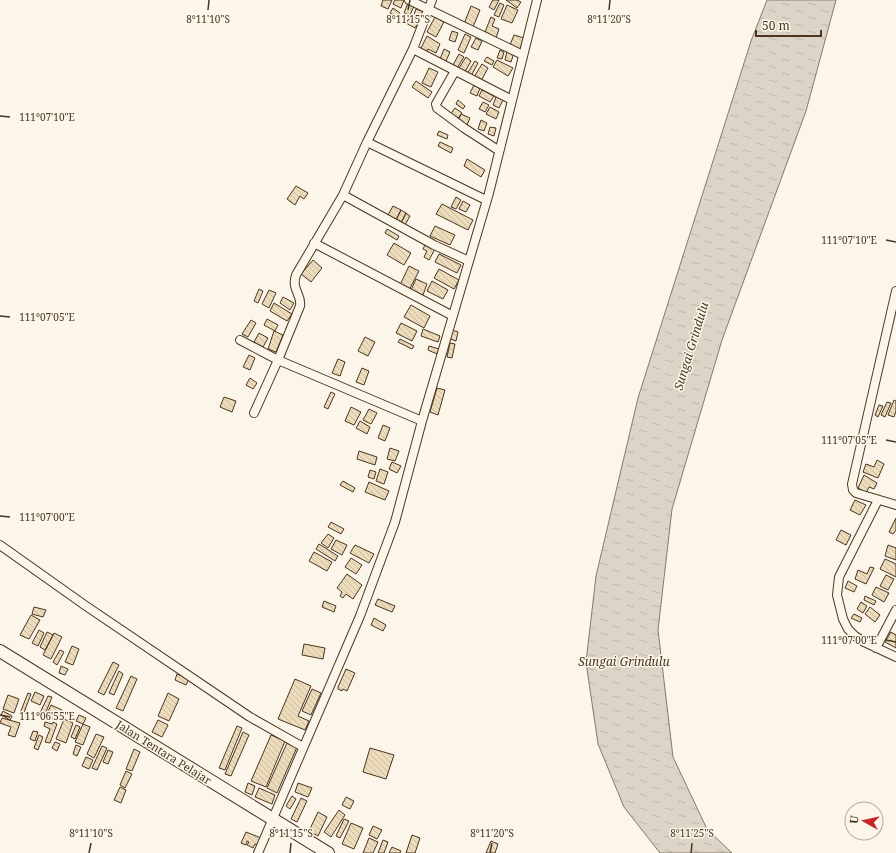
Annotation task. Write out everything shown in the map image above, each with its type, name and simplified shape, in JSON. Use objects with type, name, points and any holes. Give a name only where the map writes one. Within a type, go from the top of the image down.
[{"type":"main road","name":"Jalan Tentara Pelajar","points":[[0,651],[328,853]]},
{"type":"street","points":[[409,0],[523,55]]},
{"type":"street","points":[[254,413],[278,360],[301,302],[294,286],[294,281],[301,265],[343,195],[367,142],[413,49],[432,0]]},
{"type":"street","points":[[258,853],[360,616],[395,522],[422,421],[486,200],[537,0]]},
{"type":"street","points":[[413,49],[512,100]]},
{"type":"street","points":[[456,71],[436,104],[437,108],[498,150]]},
{"type":"street","points":[[367,142],[486,200]]},
{"type":"street","points":[[343,195],[434,245],[469,261]]},
{"type":"street","points":[[314,244],[453,316]]},
{"type":"street","points":[[896,291],[852,484],[853,490],[856,493],[896,506]]},
{"type":"street","points":[[240,340],[278,360],[422,421]]},
{"type":"street","points":[[878,500],[839,577],[837,595],[843,619],[848,629],[855,636],[896,657]]},
{"type":"street","points":[[0,545],[86,606],[243,712],[303,747]]},
{"type":"street","points":[[876,648],[896,610]]},
{"type":"water","name":"Sungai Grindulu","points":[[767,0],[836,0],[806,111],[722,340],[672,509],[658,630],[673,757],[707,829],[732,853],[660,853],[624,807],[598,744],[586,662],[596,576],[638,398],[751,41]]},
{"type":"building","points":[[383,0],[392,0],[388,9],[381,6]]},
{"type":"building","points":[[395,0],[404,0],[401,8],[393,4]]},
{"type":"building","points":[[493,0],[499,0],[494,10],[489,7]]},
{"type":"building","points":[[506,0],[517,0],[521,2],[517,8]]},
{"type":"building","points":[[408,3],[414,6],[410,15],[404,13]]},
{"type":"building","points":[[500,3],[504,5],[499,17],[494,15]]},
{"type":"building","points":[[507,5],[518,10],[512,23],[501,19]]},
{"type":"building","points":[[471,6],[480,10],[473,27],[464,24]]},
{"type":"building","points":[[393,8],[400,13],[397,17],[390,13]]},
{"type":"building","points":[[416,9],[423,11],[419,19],[413,17]]},
{"type":"building","points":[[410,17],[419,22],[415,28],[406,23]]},
{"type":"building","points":[[435,17],[444,22],[436,37],[427,32]]},
{"type":"building","points":[[491,17],[495,19],[492,26],[499,29],[496,38],[485,32]]},
{"type":"building","points":[[452,31],[458,33],[455,42],[449,40]]},
{"type":"building","points":[[465,34],[471,37],[464,53],[458,50]]},
{"type":"building","points":[[514,35],[524,38],[520,49],[510,45]]},
{"type":"building","points":[[427,36],[440,44],[436,53],[428,49],[426,53],[420,50]]},
{"type":"building","points":[[476,38],[482,41],[478,50],[471,47]]},
{"type":"building","points":[[444,49],[450,52],[446,61],[440,59]]},
{"type":"building","points":[[500,50],[504,52],[502,59],[497,58]]},
{"type":"building","points":[[507,51],[514,53],[511,62],[505,60]]},
{"type":"building","points":[[459,54],[464,57],[457,68],[453,65]]},
{"type":"building","points":[[466,57],[471,61],[465,72],[459,68]]},
{"type":"building","points":[[487,57],[494,61],[492,65],[484,61]]},
{"type":"building","points":[[497,60],[513,68],[508,76],[493,67]]},
{"type":"building","points":[[475,61],[478,63],[471,76],[467,74]]},
{"type":"building","points":[[482,64],[488,68],[481,81],[474,77]]},
{"type":"building","points":[[429,68],[438,72],[431,87],[422,83]]},
{"type":"building","points":[[416,81],[432,92],[428,98],[412,87]]},
{"type":"building","points":[[474,85],[480,88],[477,96],[470,93]]},
{"type":"building","points":[[482,90],[494,96],[490,102],[479,96]]},
{"type":"building","points":[[496,97],[503,100],[499,108],[493,105]]},
{"type":"building","points":[[458,100],[465,106],[463,109],[456,104]]},
{"type":"building","points":[[483,102],[489,105],[485,112],[479,109]]},
{"type":"building","points":[[490,107],[499,112],[496,119],[486,114]]},
{"type":"building","points":[[455,108],[462,113],[456,121],[449,116]]},
{"type":"building","points":[[461,114],[470,118],[466,127],[457,123]]},
{"type":"building","points":[[481,120],[487,123],[484,131],[478,129]]},
{"type":"building","points":[[490,127],[496,128],[494,136],[488,134]]},
{"type":"building","points":[[439,131],[448,135],[447,139],[437,135]]},
{"type":"building","points":[[440,142],[453,148],[451,153],[438,146]]},
{"type":"building","points":[[467,159],[485,170],[481,177],[464,166]]},
{"type":"building","points":[[296,186],[308,193],[304,199],[300,196],[295,205],[287,199]]},
{"type":"building","points":[[456,197],[461,200],[456,209],[451,207]]},
{"type":"building","points":[[463,201],[470,205],[466,212],[459,209]]},
{"type":"building","points":[[442,204],[473,220],[468,230],[436,214]]},
{"type":"building","points":[[393,206],[401,210],[396,220],[388,215]]},
{"type":"building","points":[[401,210],[406,213],[401,223],[396,220]]},
{"type":"building","points":[[406,213],[410,216],[405,225],[401,223]]},
{"type":"building","points":[[435,226],[455,235],[450,245],[430,236]]},
{"type":"building","points":[[387,229],[399,236],[397,240],[385,233]]},
{"type":"building","points":[[394,243],[411,253],[404,265],[387,255]]},
{"type":"building","points":[[425,245],[435,249],[429,260],[424,257],[427,251],[423,249]]},
{"type":"building","points":[[439,254],[461,265],[457,273],[435,262]]},
{"type":"building","points":[[313,260],[322,268],[311,282],[301,274]]},
{"type":"building","points":[[409,266],[419,271],[408,292],[399,287]]},
{"type":"building","points":[[439,269],[459,280],[454,289],[434,278]]},
{"type":"building","points":[[416,279],[427,284],[423,295],[411,290]]},
{"type":"building","points":[[432,281],[448,290],[443,299],[427,291]]},
{"type":"building","points":[[259,289],[263,291],[258,303],[254,301]]},
{"type":"building","points":[[269,290],[276,293],[269,308],[262,304]]},
{"type":"building","points":[[283,297],[294,303],[290,310],[280,303]]},
{"type":"building","points":[[274,303],[292,314],[287,321],[270,311]]},
{"type":"building","points":[[411,305],[430,316],[424,328],[404,317]]},
{"type":"building","points":[[267,319],[278,325],[275,331],[264,325]]},
{"type":"building","points":[[251,320],[256,323],[248,337],[242,334]]},
{"type":"building","points":[[401,323],[417,331],[412,341],[396,333]]},
{"type":"building","points":[[423,329],[440,336],[438,342],[421,336]]},
{"type":"building","points":[[452,330],[458,332],[456,341],[450,339]]},
{"type":"building","points":[[274,331],[283,335],[276,352],[268,349]]},
{"type":"building","points":[[259,333],[268,338],[263,347],[254,342]]},
{"type":"building","points":[[365,337],[375,342],[368,356],[358,351]]},
{"type":"building","points":[[400,339],[414,346],[412,349],[398,342]]},
{"type":"building","points":[[450,343],[455,344],[452,358],[447,357]]},
{"type":"building","points":[[429,346],[439,349],[437,354],[428,350]]},
{"type":"building","points":[[249,355],[255,358],[250,370],[243,367]]},
{"type":"building","points":[[338,359],[345,362],[340,376],[332,373]]},
{"type":"building","points":[[362,368],[369,371],[364,385],[356,382]]},
{"type":"building","points":[[250,378],[257,383],[253,389],[246,385]]},
{"type":"building","points":[[437,388],[445,390],[438,415],[430,412]]},
{"type":"building","points":[[331,392],[335,394],[328,409],[324,407]]},
{"type":"building","points":[[224,397],[236,401],[232,412],[220,407]]},
{"type":"building","points":[[894,400],[896,401],[896,411],[894,417],[888,415]]},
{"type":"building","points":[[887,402],[891,403],[885,417],[881,415]]},
{"type":"building","points":[[879,405],[883,406],[878,417],[875,415]]},
{"type":"building","points":[[351,407],[361,412],[354,425],[345,421]]},
{"type":"building","points":[[369,409],[377,413],[371,424],[363,420]]},
{"type":"building","points":[[360,421],[370,427],[367,434],[356,428]]},
{"type":"building","points":[[383,425],[390,428],[385,441],[378,438]]},
{"type":"building","points":[[390,448],[399,451],[395,461],[387,459]]},
{"type":"building","points":[[359,451],[377,457],[375,465],[357,459]]},
{"type":"building","points":[[877,460],[884,464],[878,478],[863,472],[866,464],[874,467]]},
{"type":"building","points":[[392,462],[401,466],[397,473],[389,469]]},
{"type":"building","points":[[380,469],[388,472],[384,484],[376,481]]},
{"type":"building","points":[[370,470],[376,472],[374,479],[368,477]]},
{"type":"building","points":[[864,475],[877,483],[874,489],[869,487],[866,493],[858,488]]},
{"type":"building","points":[[343,481],[355,488],[353,492],[340,485]]},
{"type":"building","points":[[369,482],[389,491],[385,500],[365,492]]},
{"type":"building","points":[[855,500],[866,505],[860,515],[850,510]]},
{"type":"building","points":[[896,518],[896,530],[893,534],[889,532]]},
{"type":"building","points":[[331,522],[344,529],[341,534],[328,527]]},
{"type":"building","points":[[841,530],[851,535],[846,545],[836,540]]},
{"type":"building","points":[[328,534],[334,538],[328,548],[321,543]]},
{"type":"building","points":[[336,540],[347,545],[342,555],[331,549]]},
{"type":"building","points":[[319,544],[338,556],[335,561],[316,549]]},
{"type":"building","points":[[355,545],[374,554],[369,563],[350,553]]},
{"type":"building","points":[[888,545],[896,548],[896,560],[885,556]]},
{"type":"building","points":[[314,552],[332,562],[327,571],[309,561]]},
{"type":"building","points":[[351,558],[362,565],[356,574],[345,567]]},
{"type":"building","points":[[885,559],[896,564],[896,577],[880,569]]},
{"type":"building","points":[[870,567],[874,568],[866,584],[855,579],[858,570],[867,574]]},
{"type":"building","points":[[347,574],[362,585],[353,599],[346,594],[343,598],[340,596],[342,592],[337,588]]},
{"type":"building","points":[[886,575],[894,579],[888,590],[880,586]]},
{"type":"building","points":[[848,581],[857,586],[854,592],[845,588]]},
{"type":"building","points":[[876,587],[889,593],[884,602],[872,595]]},
{"type":"building","points":[[865,596],[876,601],[874,605],[864,600]]},
{"type":"building","points":[[378,599],[395,606],[392,612],[375,605]]},
{"type":"building","points":[[324,601],[336,606],[334,612],[322,607]]},
{"type":"building","points":[[861,602],[867,606],[863,613],[857,609]]},
{"type":"building","points":[[34,607],[46,610],[43,617],[32,614]]},
{"type":"building","points":[[870,607],[880,615],[875,622],[865,614]]},
{"type":"building","points":[[854,614],[862,618],[860,622],[851,618]]},
{"type":"building","points":[[31,615],[40,620],[29,639],[20,635]]},
{"type":"building","points":[[374,618],[386,625],[383,631],[371,625]]},
{"type":"building","points":[[39,630],[44,633],[38,646],[32,643]]},
{"type":"building","points":[[47,632],[53,635],[45,650],[40,647]]},
{"type":"building","points":[[891,632],[896,635],[896,648],[885,642]]},
{"type":"building","points":[[54,633],[62,637],[51,659],[43,655]]},
{"type":"building","points":[[304,644],[325,648],[323,659],[302,655]]},
{"type":"building","points":[[72,646],[79,649],[73,665],[65,662]]},
{"type":"building","points":[[60,650],[64,652],[57,665],[53,662]]},
{"type":"building","points":[[113,662],[119,665],[104,695],[98,692]]},
{"type":"building","points":[[61,666],[68,669],[65,675],[59,673]]},
{"type":"building","points":[[346,669],[355,673],[347,691],[343,689],[342,691],[338,689],[338,687]]},
{"type":"building","points":[[119,671],[123,674],[114,695],[109,693]]},
{"type":"building","points":[[177,674],[189,679],[186,685],[175,680]]},
{"type":"building","points":[[131,676],[137,679],[123,711],[116,708]]},
{"type":"building","points":[[295,679],[311,686],[298,716],[309,721],[305,730],[278,719]]},
{"type":"building","points":[[312,689],[321,693],[311,715],[302,711]]},
{"type":"building","points":[[35,692],[44,696],[40,705],[31,701]]},
{"type":"building","points":[[28,693],[31,694],[23,715],[20,713]]},
{"type":"building","points":[[168,693],[179,699],[169,721],[158,716]]},
{"type":"building","points":[[8,695],[19,699],[14,713],[3,709]]},
{"type":"building","points":[[48,696],[52,697],[44,717],[39,715]]},
{"type":"building","points":[[51,705],[62,710],[57,721],[46,716]]},
{"type":"building","points":[[3,711],[12,716],[10,720],[1,715]]},
{"type":"building","points":[[79,715],[86,718],[83,724],[76,721]]},
{"type":"building","points":[[2,718],[20,723],[15,737],[8,735],[11,727],[0,723]]},
{"type":"building","points":[[64,719],[73,723],[66,743],[56,739]]},
{"type":"building","points":[[158,720],[168,725],[162,737],[152,732]]},
{"type":"building","points":[[45,722],[52,724],[53,722],[57,724],[50,743],[45,742],[50,729],[44,726]]},
{"type":"building","points":[[83,724],[90,727],[83,745],[75,742]]},
{"type":"building","points":[[76,725],[80,727],[75,739],[71,737]]},
{"type":"building","points":[[237,726],[242,728],[225,770],[219,768]]},
{"type":"building","points":[[33,731],[38,732],[35,741],[30,739]]},
{"type":"building","points":[[243,732],[249,735],[231,776],[225,774]]},
{"type":"building","points":[[96,734],[104,737],[94,758],[87,754]]},
{"type":"building","points":[[39,735],[43,737],[38,750],[34,748]]},
{"type":"building","points":[[271,735],[285,741],[266,787],[251,781]]},
{"type":"building","points":[[55,742],[60,744],[57,751],[52,748]]},
{"type":"building","points":[[287,743],[297,747],[277,793],[267,788]]},
{"type":"building","points":[[76,745],[81,747],[77,756],[73,754]]},
{"type":"building","points":[[102,746],[107,748],[97,770],[92,768]]},
{"type":"building","points":[[370,748],[394,755],[386,779],[363,772]]},
{"type":"building","points":[[134,749],[140,752],[132,771],[126,769]]},
{"type":"building","points":[[108,750],[113,752],[108,764],[103,762]]},
{"type":"building","points":[[86,757],[93,760],[89,769],[82,766]]},
{"type":"building","points":[[126,771],[132,774],[125,788],[120,785]]},
{"type":"building","points":[[248,783],[255,786],[252,795],[245,792]]},
{"type":"building","points":[[298,783],[312,788],[308,797],[295,792]]},
{"type":"building","points":[[120,787],[126,790],[121,803],[114,800]]},
{"type":"building","points":[[259,788],[275,795],[272,804],[255,797]]},
{"type":"building","points":[[292,796],[296,799],[290,809],[286,806]]},
{"type":"building","points":[[346,797],[354,801],[350,809],[342,805]]},
{"type":"building","points":[[301,798],[307,801],[297,822],[291,819]]},
{"type":"building","points":[[339,810],[345,815],[331,837],[324,832]]},
{"type":"building","points":[[318,812],[327,817],[318,836],[309,831]]},
{"type":"building","points":[[344,819],[349,821],[340,838],[336,836]]},
{"type":"building","points":[[351,823],[363,828],[354,849],[342,844]]},
{"type":"building","points":[[373,826],[382,830],[377,839],[369,835]]},
{"type":"building","points":[[246,832],[261,838],[259,845],[255,844],[253,848],[247,845],[249,842],[247,841],[246,845],[241,843]]},
{"type":"building","points":[[412,835],[420,838],[415,853],[406,853]]},
{"type":"building","points":[[369,838],[378,842],[373,853],[363,853]]},
{"type":"building","points":[[383,840],[388,842],[384,853],[378,853]]},
{"type":"building","points":[[491,841],[498,844],[495,853],[486,853]]},
{"type":"building","points":[[392,847],[401,851],[400,853],[389,853]]}]
